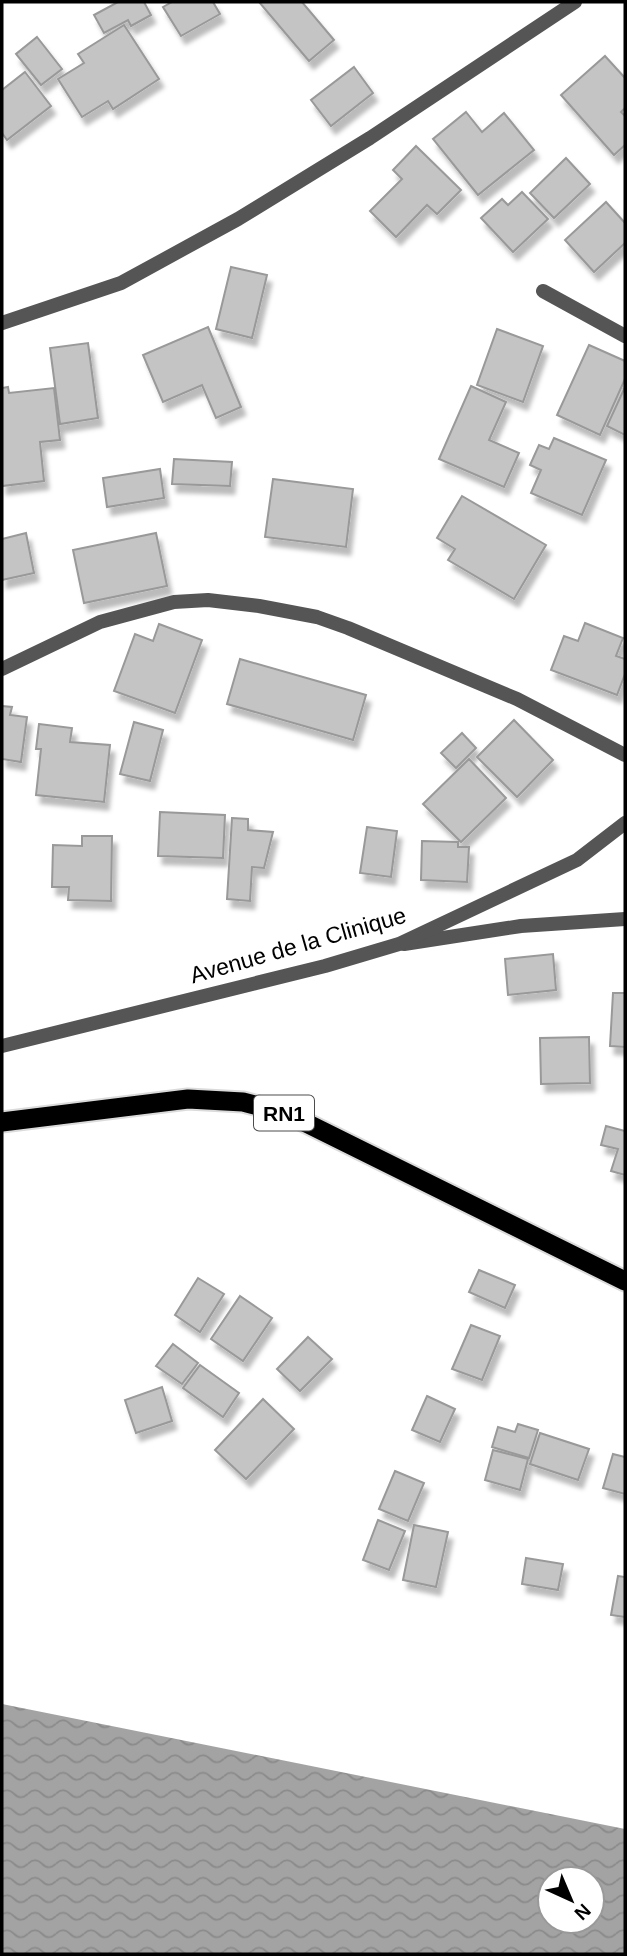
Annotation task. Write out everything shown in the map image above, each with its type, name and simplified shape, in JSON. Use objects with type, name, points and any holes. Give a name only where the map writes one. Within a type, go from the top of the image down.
[{"type":"highway","name":"RN1","points":[[2,1122],[188,1099],[243,1102],[286,1114],[625,1281]]},
{"type":"street","points":[[2,323],[121,282],[239,219],[370,138],[575,2]]},
{"type":"street","points":[[543,291],[625,336]]},
{"type":"street","points":[[2,669],[100,622],[174,602],[208,600],[259,607],[317,617],[348,628],[517,699],[625,755]]},
{"type":"street","name":"Avenue de la Clinique","points":[[2,1046],[326,966],[399,944],[577,860],[625,823]]},
{"type":"street","points":[[399,944],[521,926],[625,919]]},
{"type":"water","points":[[2,1704],[625,1829],[625,1954],[2,1954]]},
{"type":"building","points":[[118,2],[144,2],[151,15],[131,26],[128,20],[104,33],[94,15]]},
{"type":"building","points":[[172,2],[213,2],[220,14],[181,36],[163,7]]},
{"type":"building","points":[[259,2],[302,2],[334,40],[309,61]]},
{"type":"building","points":[[124,25],[159,79],[113,109],[108,101],[82,117],[58,79],[84,63],[78,54]]},
{"type":"building","points":[[37,37],[62,69],[41,85],[16,54]]},
{"type":"building","points":[[605,56],[625,78],[625,108],[621,112],[625,116],[625,145],[614,155],[561,95]]},
{"type":"building","points":[[354,67],[373,93],[331,126],[311,100]]},
{"type":"building","points":[[25,72],[51,106],[7,140],[2,133],[2,90]]},
{"type":"building","points":[[466,112],[482,132],[504,113],[534,150],[478,195],[433,139]]},
{"type":"building","points":[[416,146],[461,190],[437,214],[427,205],[396,237],[370,211],[402,179],[393,170]]},
{"type":"building","points":[[566,158],[590,184],[554,218],[530,193]]},
{"type":"building","points":[[522,192],[548,219],[513,252],[481,218],[502,199],[508,205]]},
{"type":"building","points":[[606,202],[625,223],[625,243],[594,272],[565,240]]},
{"type":"building","points":[[231,267],[267,275],[252,338],[216,329]]},
{"type":"building","points":[[208,327],[241,407],[216,418],[202,385],[163,402],[143,355]]},
{"type":"building","points":[[497,329],[543,346],[523,402],[477,385]]},
{"type":"building","points":[[88,343],[98,418],[60,424],[50,348]]},
{"type":"building","points":[[589,345],[625,361],[625,379],[600,435],[557,415]]},
{"type":"building","points":[[471,386],[506,402],[489,440],[519,453],[504,487],[439,459]]},
{"type":"building","points":[[8,387],[9,393],[54,388],[60,440],[40,442],[44,481],[2,486],[2,388]]},
{"type":"building","points":[[625,387],[625,435],[607,426]]},
{"type":"building","points":[[554,438],[606,460],[582,515],[531,493],[541,470],[530,465],[539,445],[549,449]]},
{"type":"building","points":[[174,459],[232,462],[230,486],[172,484]]},
{"type":"building","points":[[160,469],[164,498],[107,507],[103,478]]},
{"type":"building","points":[[273,479],[353,489],[346,547],[265,537]]},
{"type":"building","points":[[462,496],[546,545],[514,599],[448,560],[455,549],[437,538]]},
{"type":"building","points":[[26,533],[34,573],[2,580],[2,539]]},
{"type":"building","points":[[156,533],[167,586],[84,603],[73,550]]},
{"type":"building","points":[[585,623],[623,638],[616,656],[625,659],[625,674],[617,695],[551,670],[564,636],[578,641]]},
{"type":"building","points":[[159,624],[202,640],[175,713],[114,691],[135,634],[153,641]]},
{"type":"building","points":[[240,659],[366,695],[353,740],[227,704]]},
{"type":"building","points":[[2,706],[12,707],[10,715],[27,717],[21,762],[2,759]]},
{"type":"building","points":[[514,720],[553,760],[517,797],[477,757]]},
{"type":"building","points":[[134,722],[163,730],[150,781],[120,774]]},
{"type":"building","points":[[39,724],[72,728],[70,742],[110,745],[104,802],[36,795],[41,749],[36,749]]},
{"type":"building","points":[[462,733],[476,748],[456,768],[441,753]]},
{"type":"building","points":[[469,759],[506,798],[461,842],[423,804]]},
{"type":"building","points":[[160,812],[225,815],[223,858],[158,856]]},
{"type":"building","points":[[232,818],[248,819],[248,830],[273,832],[264,868],[252,867],[250,901],[227,899]]},
{"type":"building","points":[[367,827],[397,831],[391,877],[360,873]]},
{"type":"building","points":[[82,836],[112,836],[111,901],[68,900],[69,887],[52,887],[53,845],[82,846]]},
{"type":"building","points":[[422,841],[458,842],[458,847],[469,847],[467,882],[421,880]]},
{"type":"building","points":[[553,954],[556,990],[508,995],[505,959]]},
{"type":"building","points":[[613,993],[625,993],[625,1047],[610,1046]]},
{"type":"building","points":[[589,1037],[590,1083],[541,1084],[540,1038]]},
{"type":"building","points":[[606,1126],[625,1131],[625,1175],[611,1171],[618,1149],[601,1145]]},
{"type":"building","points":[[479,1270],[515,1285],[505,1308],[469,1292]]},
{"type":"building","points":[[198,1278],[224,1294],[200,1332],[175,1315]]},
{"type":"building","points":[[240,1296],[272,1318],[243,1361],[211,1339]]},
{"type":"building","points":[[471,1325],[500,1336],[482,1380],[452,1369]]},
{"type":"building","points":[[308,1337],[332,1359],[300,1391],[277,1369]]},
{"type":"building","points":[[173,1344],[198,1363],[182,1384],[156,1366]]},
{"type":"building","points":[[200,1365],[239,1393],[223,1417],[183,1388]]},
{"type":"building","points":[[162,1387],[172,1421],[136,1433],[125,1400]]},
{"type":"building","points":[[427,1396],[455,1409],[440,1442],[412,1430]]},
{"type":"building","points":[[263,1399],[294,1429],[246,1479],[215,1450]]},
{"type":"building","points":[[518,1424],[538,1430],[529,1458],[492,1447],[498,1427],[515,1432]]},
{"type":"building","points":[[540,1433],[589,1449],[578,1480],[530,1464]]},
{"type":"building","points":[[493,1450],[528,1459],[520,1490],[485,1480]]},
{"type":"building","points":[[613,1454],[625,1457],[625,1494],[603,1488]]},
{"type":"building","points":[[395,1471],[424,1483],[408,1521],[379,1509]]},
{"type":"building","points":[[378,1520],[405,1531],[389,1570],[363,1560]]},
{"type":"building","points":[[414,1525],[448,1532],[436,1587],[403,1580]]},
{"type":"building","points":[[526,1558],[563,1564],[558,1590],[522,1584]]},
{"type":"building","points":[[618,1576],[625,1577],[625,1617],[611,1615]]}]
